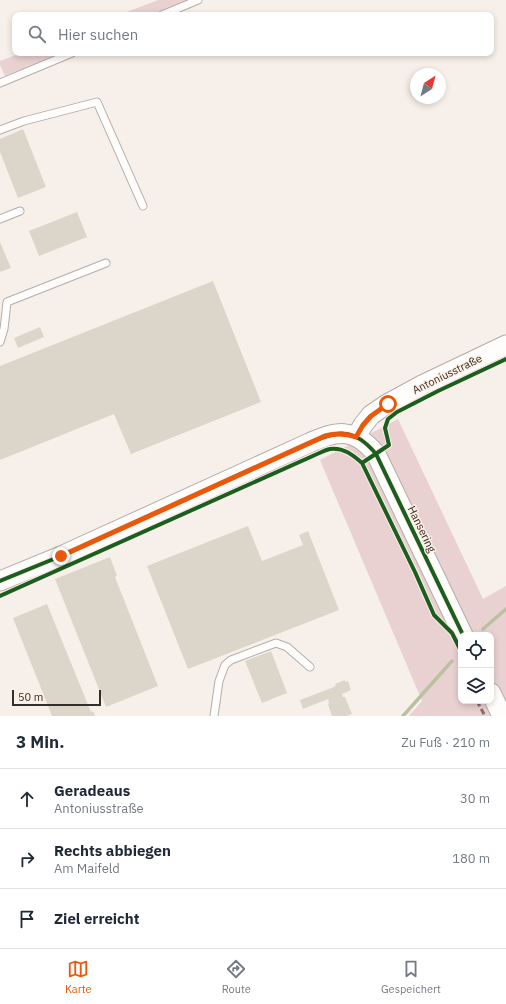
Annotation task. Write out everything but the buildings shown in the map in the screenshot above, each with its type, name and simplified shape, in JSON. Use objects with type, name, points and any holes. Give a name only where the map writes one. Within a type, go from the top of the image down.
[{"type":"street","name":"Antoniusstraße","points":[[356,437],[363,425],[371,416],[388,404],[422,385],[506,345]]},
{"type":"street","points":[[0,581],[61,556],[325,436],[340,433],[356,437]]},
{"type":"street","name":"Hansering","points":[[356,437],[363,441],[376,454],[462,632]]},
{"type":"street","points":[[494,699],[502,716]]},
{"type":"lane","points":[[169,12],[198,0]]},
{"type":"lane","points":[[0,83],[65,56]]},
{"type":"lane","points":[[0,130],[24,121],[97,102],[143,206]]},
{"type":"lane","points":[[0,219],[20,211]]},
{"type":"lane","points":[[7,302],[106,263]]},
{"type":"lane","points":[[0,297],[7,302]]},
{"type":"lane","points":[[0,342],[4,329],[7,302]]},
{"type":"lane","points":[[214,716],[220,681],[225,665],[231,660],[276,643],[287,647],[310,667]]},
{"type":"shaded area","points":[[158,0],[192,0],[162,12],[127,12]]},
{"type":"shaded area","points":[[13,56],[55,56],[5,76],[0,65],[0,61]]},
{"type":"shaded area","points":[[398,419],[483,599],[506,586],[506,716],[409,716],[422,701],[320,460]]},
{"type":"waterway","points":[[483,629],[506,609]]},
{"type":"waterway","points":[[403,716],[452,661]]},
{"type":"marked path","points":[[479,704],[485,716]]},
{"type":"cycle path","points":[[0,596],[326,450],[343,450],[362,463],[389,445],[385,428],[388,419],[397,412],[506,359]]},
{"type":"cycle path","points":[[0,581],[61,556],[317,440],[327,436],[344,434],[352,435],[360,439],[376,454],[462,632]]},
{"type":"cycle path","points":[[362,463],[415,572],[434,615],[452,633],[458,645]]},
{"type":"route","points":[[61,556],[325,436],[340,433],[356,437],[363,425],[371,416],[388,404]]}]
